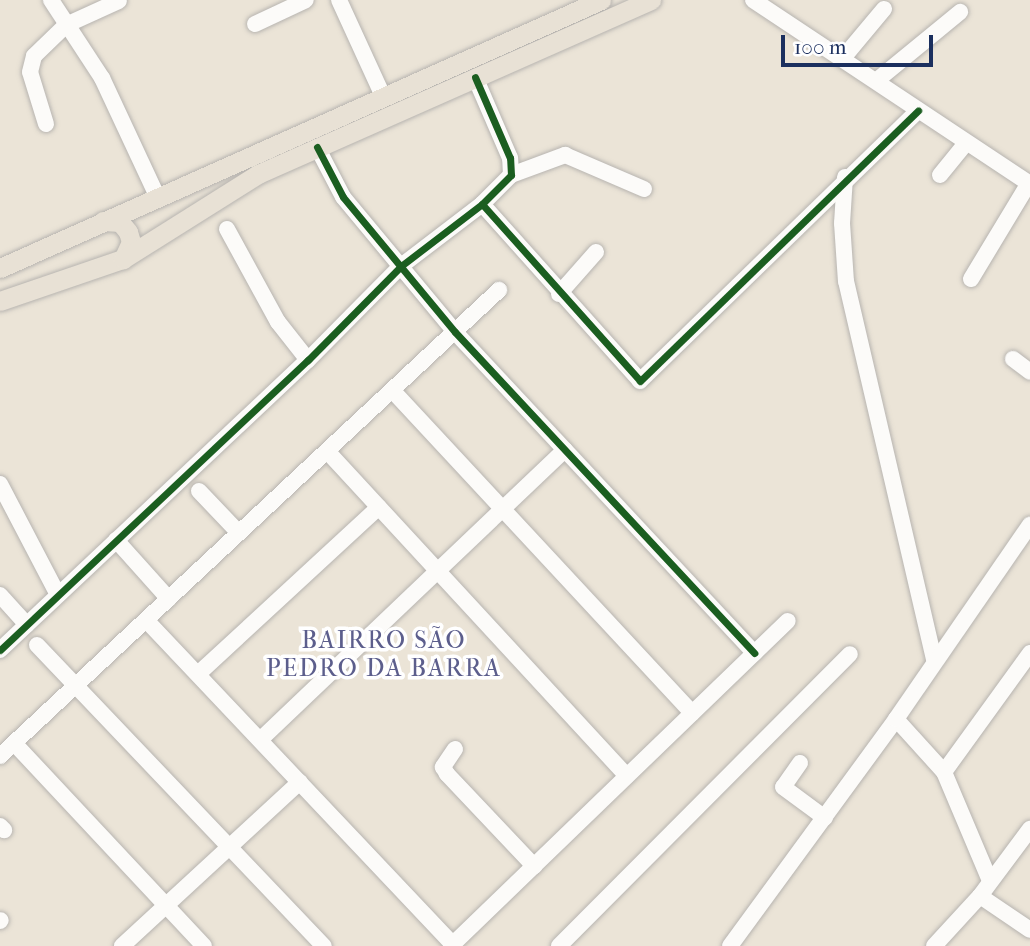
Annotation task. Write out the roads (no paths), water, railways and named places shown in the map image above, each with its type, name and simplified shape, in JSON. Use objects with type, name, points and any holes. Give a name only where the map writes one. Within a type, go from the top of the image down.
[{"type":"main road","points":[[0,301],[123,259],[158,240],[222,194],[317,147],[651,0]]},
{"type":"main road","points":[[0,268],[594,1]]},
{"type":"main road","points":[[103,221],[120,222],[128,232],[131,242],[123,259]]},
{"type":"street","points":[[51,0],[102,78],[158,198]]},
{"type":"street","points":[[255,24],[306,0]]},
{"type":"street","points":[[339,0],[383,96]]},
{"type":"street","points":[[753,0],[1029,183],[971,279]]},
{"type":"street","points":[[47,124],[30,67],[41,46],[66,25],[119,1]]},
{"type":"street","points":[[843,58],[884,9]]},
{"type":"street","points":[[876,81],[960,12]]},
{"type":"street","points":[[475,77],[510,158],[511,175]]},
{"type":"street","points":[[482,204],[636,380],[643,380],[845,177],[918,111]]},
{"type":"street","points":[[940,175],[966,143]]},
{"type":"street","points":[[317,147],[344,197],[455,331],[754,653]]},
{"type":"street","points":[[0,650],[309,360],[401,266],[482,204],[511,175],[565,155],[644,189]]},
{"type":"street","points":[[845,177],[842,223],[846,281],[934,660]]},
{"type":"street","points":[[227,229],[278,322],[309,360]]},
{"type":"street","points":[[559,294],[596,252]]},
{"type":"street","points":[[0,756],[499,290]]},
{"type":"street","points":[[1013,359],[1030,372]]},
{"type":"street","points":[[392,390],[692,713]]},
{"type":"street","points":[[260,740],[565,450]]},
{"type":"street","points":[[327,451],[627,776]]},
{"type":"street","points":[[0,484],[58,595]]},
{"type":"street","points":[[199,491],[239,533]]},
{"type":"street","points":[[198,674],[379,508]]},
{"type":"street","points":[[730,946],[896,719],[934,660],[1024,546],[1030,524]]},
{"type":"street","points":[[116,540],[169,598]]},
{"type":"street","points":[[0,595],[27,625]]},
{"type":"street","points":[[146,620],[452,945],[788,621]]},
{"type":"street","points":[[37,645],[324,946]]},
{"type":"street","points":[[944,772],[1030,653]]},
{"type":"street","points":[[559,946],[850,654]]},
{"type":"street","points":[[896,719],[944,772],[990,881]]},
{"type":"street","points":[[14,743],[204,946]]},
{"type":"street","points":[[456,749],[443,767],[447,774],[534,866]]},
{"type":"street","points":[[800,763],[783,787],[825,818]]},
{"type":"street","points":[[122,946],[299,782]]},
{"type":"street","points":[[934,946],[981,896],[1030,829]]},
{"type":"street","points":[[981,896],[1030,930]]},
{"type":"district","name":"BAIRRO SÃO PEDRO DA BARRA","points":[[384,655]]}]
